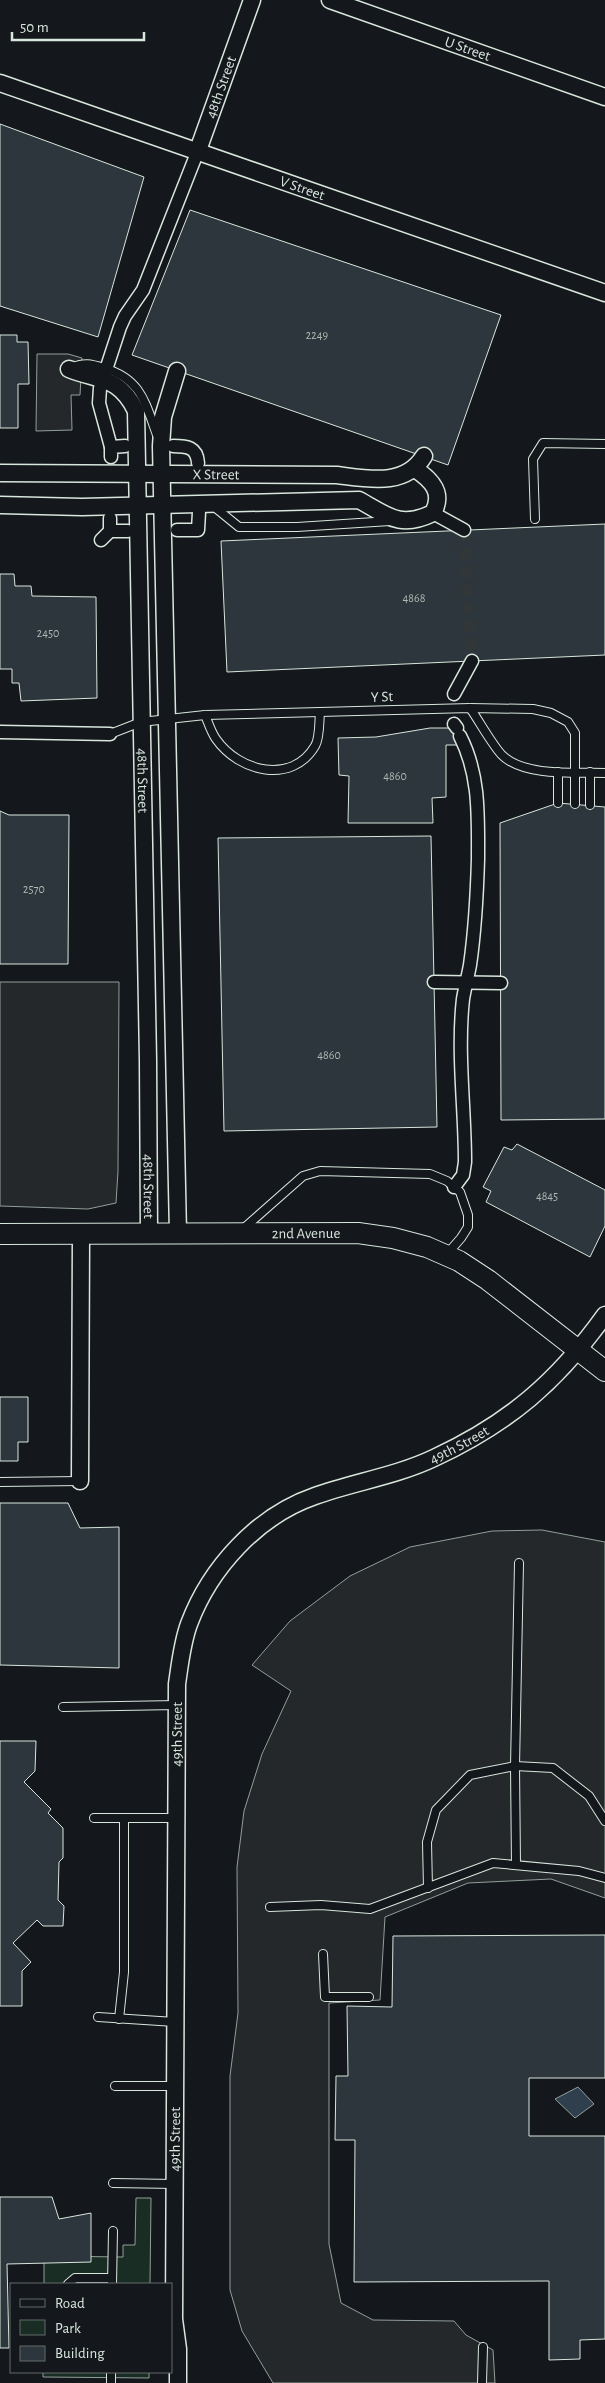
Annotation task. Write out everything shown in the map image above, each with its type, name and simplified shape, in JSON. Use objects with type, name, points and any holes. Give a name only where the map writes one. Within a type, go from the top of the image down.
[{"type":"street","name":"48th Street","points":[[125,446],[111,452],[99,403],[105,373],[125,316],[143,290],[197,153],[252,0]]},
{"type":"street","name":"U Street","points":[[330,0],[605,97]]},
{"type":"street","name":"V Street","points":[[0,83],[197,153],[605,293]]},
{"type":"street","name":"48th Street","points":[[69,369],[105,373],[131,400],[136,411],[148,1060],[149,1233]]},
{"type":"street","name":"48th Street","points":[[177,371],[163,417],[167,446],[162,473],[178,1233]]},
{"type":"street","points":[[167,446],[191,448],[196,453],[198,463]]},
{"type":"street","name":"X Street","points":[[0,473],[337,475],[370,480],[400,478],[419,462],[426,476],[435,487],[438,497],[433,514]]},
{"type":"street","points":[[0,505],[82,507],[163,503],[204,508],[359,500],[396,520],[410,522],[433,514],[464,530]]},
{"type":"street","points":[[177,530],[198,530],[204,508]]},
{"type":"street","points":[[107,530],[128,531]]},
{"type":"street","points":[[454,694],[472,661]]},
{"type":"street","points":[[454,1186],[463,1175],[465,1162],[461,1076],[464,999],[477,900],[479,812],[473,772],[467,750],[457,729]]},
{"type":"street","points":[[0,732],[110,734]]},
{"type":"street","points":[[434,982],[501,983]]},
{"type":"street","name":"2nd Avenue","points":[[0,1234],[358,1233],[392,1238],[427,1247],[446,1255],[488,1280],[605,1371]]},
{"type":"street","points":[[80,1481],[81,1234]]},
{"type":"street","name":"49th Street","points":[[178,2383],[178,2349],[174,2319],[177,1704],[181,1654],[189,1625],[206,1588],[221,1566],[244,1541],[270,1520],[312,1497],[405,1470],[465,1443],[502,1420],[531,1398],[580,1350],[605,1315]]},
{"type":"lane","points":[[105,373],[130,379],[142,394],[167,446]]},
{"type":"lane","points":[[535,519],[533,459],[543,443],[605,444]]},
{"type":"lane","points":[[204,508],[239,527],[296,527],[396,520]]},
{"type":"lane","points":[[470,708],[503,756],[524,767],[558,772],[605,773]]},
{"type":"lane","name":"Y St","points":[[110,734],[141,722],[205,715],[470,708],[533,709],[551,712],[568,722],[575,733],[576,804]]},
{"type":"lane","points":[[205,715],[216,739],[240,762],[267,771],[297,766],[316,745],[320,712]]},
{"type":"lane","points":[[558,772],[558,803]]},
{"type":"lane","points":[[590,772],[590,805]]},
{"type":"lane","points":[[239,1233],[303,1176],[320,1171],[430,1174],[454,1186],[460,1192],[466,1204],[468,1227],[446,1255]]},
{"type":"lane","points":[[0,1482],[80,1481]]},
{"type":"lane","points":[[516,1866],[515,1766],[519,1563]]},
{"type":"lane","points":[[63,1708],[177,1704]]},
{"type":"lane","points":[[428,1888],[427,1842],[436,1810],[470,1775],[515,1766],[553,1768],[589,1796],[605,1821]]},
{"type":"lane","points":[[94,1818],[177,1818]]},
{"type":"lane","points":[[119,2019],[124,1972],[124,1818]]},
{"type":"lane","points":[[270,1907],[321,1905],[370,1909],[493,1863],[579,1871],[605,1878]]},
{"type":"lane","points":[[323,1954],[325,1998],[369,1997]]},
{"type":"lane","points":[[98,2017],[176,2022]]},
{"type":"lane","points":[[115,2086],[175,2086]]},
{"type":"lane","points":[[113,2183],[174,2184]]},
{"type":"lane","points":[[69,2283],[75,2278],[112,2281],[113,2231]]},
{"type":"lane","points":[[482,2383],[483,2346]]},
{"type":"green space","points":[[136,2198],[151,2198],[150,2283],[44,2283],[44,2256],[123,2257],[123,2245],[135,2245]]},
{"type":"green space","points":[[43,2373],[149,2373],[149,2378],[43,2377]]},
{"type":"shaded area","points":[[37,354],[68,354],[82,358],[80,395],[71,395],[72,430],[36,431]]},
{"type":"shaded area","points":[[0,982],[119,982],[118,1171],[116,1203],[88,1209],[0,1206]]},
{"type":"shaded area","points":[[542,1530],[605,1542],[605,1898],[551,1879],[468,1883],[385,1917],[380,2000],[329,2003],[329,2244],[341,2303],[373,2320],[454,2321],[466,2335],[493,2350],[495,2383],[273,2383],[242,2331],[230,2290],[230,2076],[238,2013],[237,1867],[244,1811],[262,1754],[291,1691],[252,1665],[290,1621],[350,1576],[410,1547],[492,1531]]},
{"type":"water","points":[[578,2087],[594,2104],[575,2118],[555,2099]]},
{"type":"building","points":[[0,124],[144,177],[98,337],[0,306]]},
{"type":"building","points":[[190,210],[501,315],[448,465],[132,355]]},
{"type":"building","points":[[0,335],[17,335],[17,342],[28,342],[29,384],[18,384],[18,428],[0,428]]},
{"type":"building","points":[[605,524],[605,655],[227,672],[221,541]]},
{"type":"building","points":[[0,574],[14,574],[15,586],[31,586],[32,596],[96,597],[97,698],[21,701],[19,683],[12,683],[12,669],[0,669]]},
{"type":"building","points":[[430,728],[463,728],[457,745],[446,745],[446,797],[432,798],[433,823],[348,823],[349,776],[339,775],[338,738],[376,737]]},
{"type":"building","points":[[558,803],[605,807],[605,1119],[501,1120],[500,823]]},
{"type":"building","points":[[0,811],[9,815],[69,815],[68,964],[0,964]]},
{"type":"building","points":[[431,836],[437,1127],[224,1131],[218,838]]},
{"type":"building","points":[[517,1144],[605,1190],[605,1226],[590,1257],[486,1202],[491,1191],[483,1187],[504,1147],[512,1150]]},
{"type":"building","points":[[0,1397],[28,1397],[28,1442],[18,1442],[18,1461],[0,1461]]},
{"type":"building","points":[[0,1503],[68,1503],[80,1528],[119,1527],[119,1668],[0,1665]]},
{"type":"building","points":[[0,1741],[36,1741],[35,1771],[24,1782],[51,1809],[48,1813],[63,1828],[63,1858],[59,1862],[58,1900],[64,1906],[63,1926],[43,1926],[37,1920],[13,1943],[31,1962],[22,1971],[22,2006],[0,2006]]},
{"type":"building","points":[[605,1935],[605,2078],[529,2078],[529,2136],[605,2136],[605,2339],[580,2340],[580,2359],[549,2360],[549,2281],[354,2282],[355,2140],[335,2140],[336,2076],[348,2076],[347,2006],[392,2007],[393,1936]]},
{"type":"building","points":[[0,2197],[52,2197],[59,2219],[91,2213],[91,2262],[7,2264],[9,2348],[0,2348]]},
{"type":"tunnel","points":[[464,530],[472,661]]}]
